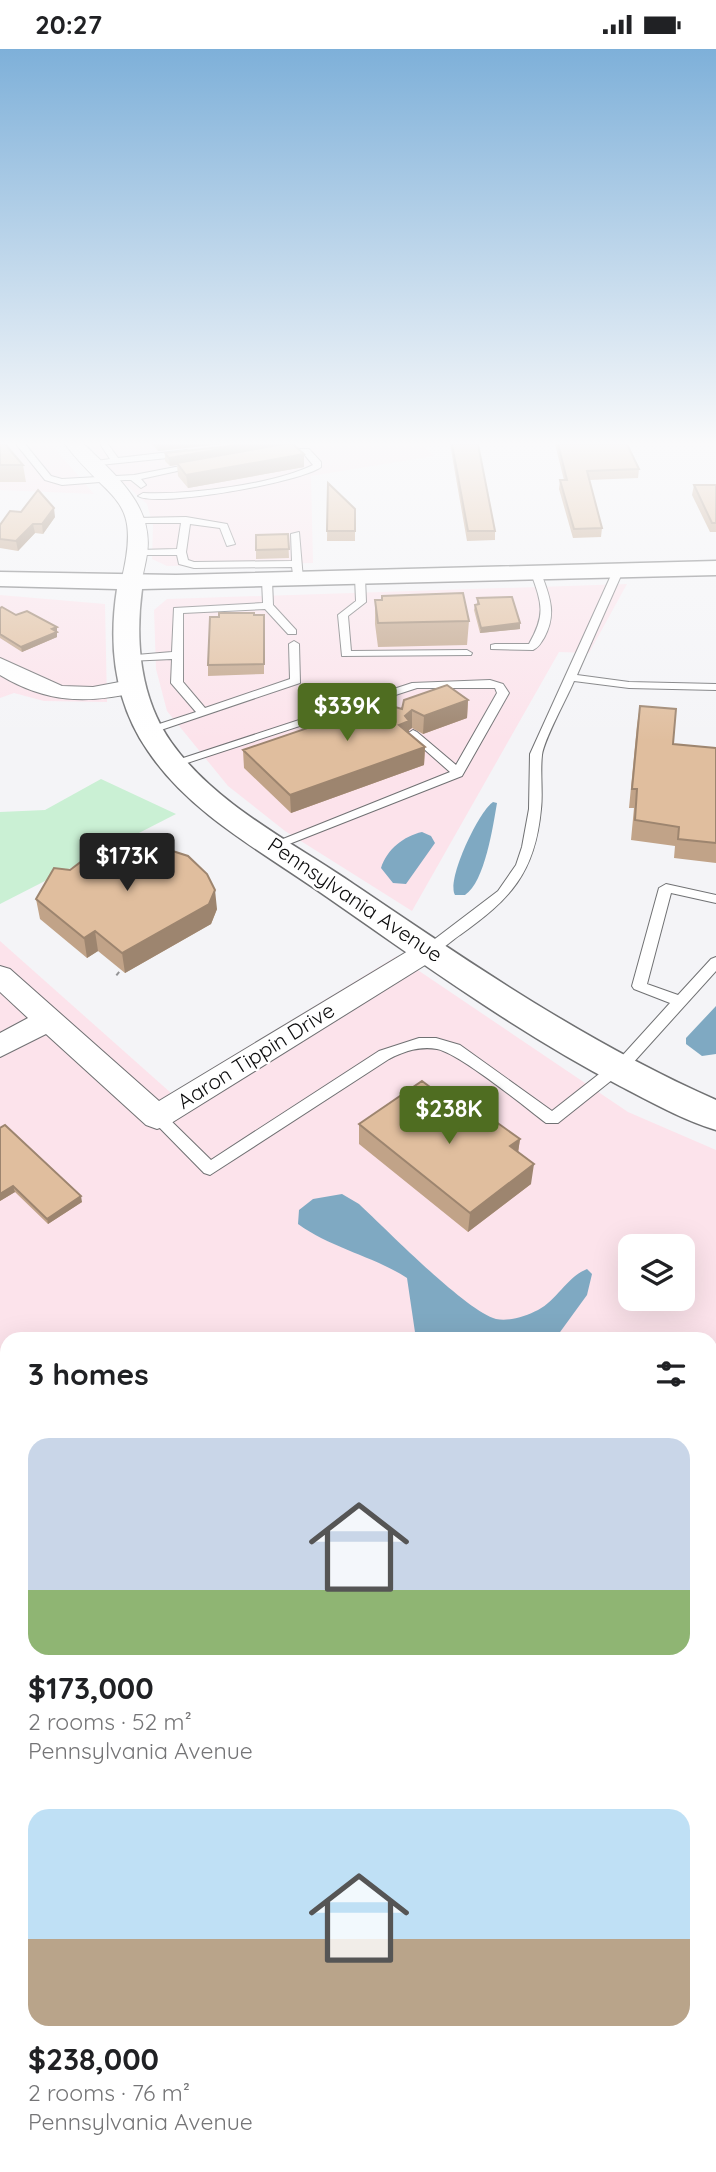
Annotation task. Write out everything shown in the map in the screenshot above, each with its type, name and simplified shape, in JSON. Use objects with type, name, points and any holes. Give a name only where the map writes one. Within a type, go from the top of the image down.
[{"type":"street","points":[[134,568],[136,543]]},
{"type":"street","points":[[0,579],[134,568],[233,573],[267,580],[298,571],[360,577],[716,568]]},
{"type":"street","name":"Pennsylvania Avenue","points":[[134,568],[125,620],[129,672],[160,748],[205,798],[428,951],[616,1068],[716,1116]]},
{"type":"street","points":[[0,665],[40,690],[53,693],[94,694],[129,672]]},
{"type":"street","name":"Aaron Tippin Drive","points":[[0,976],[157,1117],[428,951]]},
{"type":"street","points":[[0,1046],[50,1019]]},
{"type":"lane","points":[[182,543],[183,562],[233,573],[298,571],[296,543]]},
{"type":"lane","points":[[229,543],[233,573]]},
{"type":"lane","points":[[134,568],[181,552]]},
{"type":"lane","points":[[428,951],[505,893],[528,852],[538,787],[536,754],[618,571]]},
{"type":"lane","points":[[495,647],[533,647],[548,622],[549,608],[536,573]]},
{"type":"lane","points":[[360,577],[361,602],[343,615],[346,654],[467,653]]},
{"type":"lane","points":[[152,730],[296,681],[293,638],[268,606],[267,580]]},
{"type":"lane","points":[[203,713],[177,683],[178,610],[268,606]]},
{"type":"lane","points":[[129,672],[177,655]]},
{"type":"lane","points":[[570,677],[629,685],[716,687]]},
{"type":"lane","points":[[174,764],[416,685],[489,683],[499,686],[503,693],[458,773],[274,845]]},
{"type":"lane","points":[[369,700],[398,722]]},
{"type":"lane","points":[[413,734],[458,773]]},
{"type":"lane","points":[[681,1002],[639,986],[666,888],[716,899]]},
{"type":"lane","points":[[157,1117],[210,1169],[384,1055],[410,1042],[438,1041],[456,1049],[552,1119],[616,1068],[716,962]]},
{"type":"shaded area","points":[[152,543],[313,543],[313,563],[167,566],[152,559]]},
{"type":"shaded area","points":[[627,584],[589,653],[559,652],[412,911],[285,831],[228,786],[167,711],[156,669],[154,610],[167,599]]},
{"type":"shaded area","points":[[0,595],[105,604],[107,702],[44,701],[14,693],[0,698]]},
{"type":"shaded area","points":[[0,941],[171,1093],[397,956],[628,1112],[716,1150],[716,1332],[0,1332]]},
{"type":"green space","points":[[101,779],[176,814],[0,904],[0,812],[45,810]]},
{"type":"water","points":[[493,802],[497,803],[483,866],[472,888],[465,895],[455,895],[455,875],[465,846],[480,818]]},
{"type":"water","points":[[422,832],[431,836],[435,843],[406,884],[393,883],[381,868],[387,855],[397,844]]},
{"type":"water","points":[[716,1006],[716,1054],[702,1056],[686,1044],[686,1038]]},
{"type":"water","points":[[342,1194],[359,1204],[447,1286],[483,1313],[496,1319],[517,1318],[538,1310],[551,1301],[574,1277],[587,1269],[592,1274],[587,1295],[560,1332],[415,1332],[407,1278],[298,1224],[299,1210],[313,1199]]},
{"type":"building","points":[[256,543],[289,543],[289,549],[256,550]]},
{"type":"building","points":[[463,593],[469,621],[378,623],[375,600],[382,600],[382,596]]},
{"type":"building","points":[[512,597],[520,623],[481,628],[475,605],[479,604],[477,598]]},
{"type":"building","points":[[2,607],[16,615],[27,611],[57,627],[52,629],[57,632],[21,647],[0,634]]},
{"type":"building","points":[[219,613],[264,615],[264,664],[208,665],[210,617],[219,617]]},
{"type":"building","points":[[447,685],[468,700],[424,716],[412,710],[405,716],[409,721],[399,725],[425,747],[290,795],[243,750],[372,706],[376,709],[388,705],[402,709],[404,700]]},
{"type":"building","points":[[640,706],[676,709],[673,744],[716,748],[716,843],[678,839],[679,827],[635,820],[637,789],[632,789]]},
{"type":"building","points":[[118,846],[157,846],[188,856],[207,874],[215,890],[209,904],[122,953],[95,931],[84,938],[36,899],[54,868],[70,870],[86,858]]},
{"type":"building","points":[[422,1081],[482,1126],[492,1119],[520,1139],[510,1146],[534,1164],[470,1213],[359,1124]]},
{"type":"building","points":[[5,1125],[81,1196],[47,1219],[13,1186],[0,1194],[0,1128]]}]
